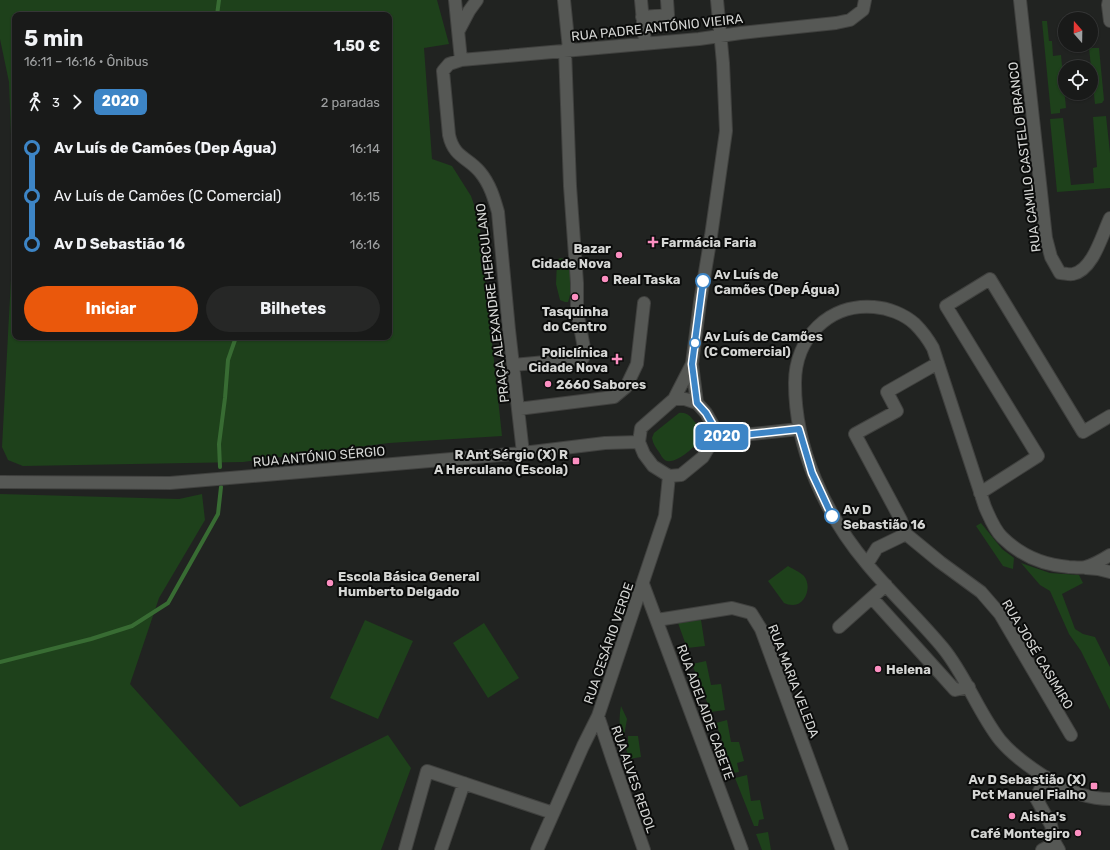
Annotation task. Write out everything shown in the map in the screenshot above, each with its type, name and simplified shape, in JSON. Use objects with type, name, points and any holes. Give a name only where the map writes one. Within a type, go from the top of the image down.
[{"type":"street","points":[[455,0],[461,60]]},
{"type":"street","points":[[459,30],[469,11],[477,0]]},
{"type":"street","points":[[513,365],[578,359],[583,358],[585,353],[577,311],[564,0]]},
{"type":"street","points":[[641,0],[645,43]]},
{"type":"street","points":[[642,17],[668,15],[667,0]]},
{"type":"street","points":[[697,403],[692,364],[726,131],[717,0]]},
{"type":"street","name":"RUA PADRE ANTÓNIO VIEIRA","points":[[443,71],[449,64],[461,60],[699,39],[836,23],[850,20],[863,10],[865,0]]},
{"type":"street","name":"RUA CAMILO CASTELO BRANCO","points":[[1020,0],[1046,238],[1051,257],[1060,273],[1072,274],[1082,270],[1089,264],[1110,218]]},
{"type":"street","points":[[1109,0],[1108,5],[1110,21]]},
{"type":"street","name":"PRAÇA ALEXANDRE HERCULANO","points":[[443,71],[451,145],[480,172],[493,194],[498,212],[523,453]]},
{"type":"street","points":[[980,493],[1038,456],[946,306],[990,280],[1084,432],[1110,416]]},
{"type":"street","points":[[518,409],[614,397],[626,387],[637,364],[644,303]]},
{"type":"street","points":[[1110,572],[1098,569],[1060,566],[1036,560],[1013,547],[1001,536],[993,525],[980,493],[933,348],[926,336],[914,323],[902,315],[885,308],[865,306],[848,309],[832,316],[818,326],[808,337],[801,350],[795,383],[799,429],[812,473],[828,506],[846,537],[867,564],[943,647],[959,669],[982,712],[999,739],[1018,758],[1061,786],[1090,798],[1110,799]]},
{"type":"street","points":[[867,564],[877,548],[906,534],[892,501],[854,434],[897,411],[886,392],[938,363]]},
{"type":"street","points":[[674,400],[685,398],[697,403],[706,413],[714,427],[714,438],[703,457],[681,475],[669,476],[653,466],[644,454],[639,442],[641,428],[674,400],[692,364]]},
{"type":"street","points":[[714,438],[799,429]]},
{"type":"street","name":"RUA ANTÓNIO SÉRGIO","points":[[0,482],[170,483],[523,453],[605,443],[639,442]]},
{"type":"street","name":"RUA CESÁRIO VERDE","points":[[542,846],[554,813],[583,746],[598,716],[665,516],[669,476]]},
{"type":"street","name":"RUA JOSÉ CASIMIRO","points":[[906,534],[940,562],[981,592],[1000,614],[1070,735]]},
{"type":"street","points":[[1083,568],[1110,555]]},
{"type":"street","name":"RUA ADELAIDE CABETE","points":[[643,584],[742,850]]},
{"type":"street","points":[[839,627],[886,585]]},
{"type":"street","points":[[872,598],[955,690],[969,687]]},
{"type":"street","name":"RUA MARIA VELEDA","points":[[656,620],[732,608],[751,613],[761,629],[842,850]]},
{"type":"street","name":"RUA ALVES REDOL","points":[[598,716],[612,761],[644,850]]},
{"type":"street","points":[[404,850],[427,770],[554,813]]},
{"type":"street","points":[[1042,850],[1057,847],[1051,825],[1036,798],[1046,777]]},
{"type":"street","points":[[441,850],[464,783]]},
{"type":"green space","points":[[0,0],[437,0],[449,44],[424,48],[432,159],[452,166],[471,196],[479,219],[502,436],[389,443],[243,462],[23,466],[8,460],[2,447],[12,260],[12,340],[392,340],[392,12],[12,12],[12,162],[9,82],[0,39]]},
{"type":"green space","points":[[1042,21],[1047,21],[1049,41],[1052,41],[1053,56],[1061,55],[1061,60],[1058,60],[1058,100],[1065,100],[1066,108],[1060,109],[1060,113],[1051,114]]},
{"type":"green space","points":[[1099,48],[1104,100],[1102,103],[1095,104],[1095,100],[1098,100],[1098,60],[1090,60],[1089,52],[1098,52]]},
{"type":"green space","points":[[1106,116],[1110,153],[1110,188],[1057,192],[1050,119],[1063,118],[1071,185],[1094,183],[1093,168],[1097,167],[1093,117]]},
{"type":"green space","points":[[561,258],[567,263],[571,279],[571,291],[568,302],[560,300],[556,284],[557,262],[558,259]]},
{"type":"green space","points":[[679,413],[688,415],[699,426],[701,436],[694,446],[683,456],[667,461],[663,459],[652,438],[654,433]]},
{"type":"green space","points":[[0,494],[179,499],[202,494],[205,520],[159,598],[130,684],[240,807],[388,735],[411,768],[381,850],[0,850]]},
{"type":"green space","points":[[981,523],[1002,549],[1014,558],[1013,569],[1003,566],[976,526]]},
{"type":"green space","points":[[1021,563],[1050,573],[1079,575],[1083,583],[1062,594],[1075,629],[1083,634],[1095,637],[1110,667],[1110,710],[1081,651],[1069,634],[1050,591],[1040,585]]},
{"type":"green space","points":[[788,566],[804,576],[806,580],[806,594],[798,604],[792,605],[784,603],[768,581]]},
{"type":"green space","points":[[365,620],[413,641],[378,719],[330,698]]},
{"type":"green space","points":[[701,620],[705,646],[687,648],[678,623]]},
{"type":"green space","points":[[484,623],[519,678],[488,698],[453,643]]},
{"type":"green space","points":[[706,661],[711,685],[721,684],[725,710],[711,712],[692,664]]},
{"type":"green space","points":[[621,706],[627,719],[624,736],[622,736],[620,725]]},
{"type":"green space","points":[[727,720],[731,742],[739,742],[744,761],[737,763],[739,772],[733,773],[716,723]]},
{"type":"green space","points":[[628,736],[638,736],[641,757],[629,759],[626,748]]},
{"type":"green space","points":[[747,775],[751,801],[760,800],[764,819],[759,820],[758,826],[754,826],[735,778]]},
{"type":"green space","points":[[768,832],[771,850],[762,850],[756,834]]},
{"type":"waterway","points":[[217,12],[219,0]]},
{"type":"waterway","points":[[220,467],[219,444],[228,360],[235,340]]},
{"type":"waterway","points":[[0,662],[91,639],[132,626],[168,603],[218,514],[221,487]]},
{"type":"bus line","name":"2020","points":[[703,281],[692,364],[697,403],[706,413],[714,427],[714,438],[799,429],[812,473],[832,516]]},
{"type":"place","name":"Farmácia Faria","points":[[653,242]]},
{"type":"place","name":"Bazar Cidade Nova","points":[[619,255]]},
{"type":"place","name":"Real Taska","points":[[605,279]]},
{"type":"place","name":"Av Luís de Camões (Dep Água)","points":[[703,281]]},
{"type":"place","name":"Tasquinha do Centro","points":[[575,297]]},
{"type":"place","name":"Av Luís de Camões (C Comercial)","points":[[695,343]]},
{"type":"place","name":"Policlínica Cidade Nova","points":[[617,359]]},
{"type":"place","name":"2660 Sabores","points":[[548,384]]},
{"type":"place","name":"R Ant Sérgio (X) R A Herculano (Escola)","points":[[576,461]]},
{"type":"place","name":"Av D Sebastião 16","points":[[832,516]]},
{"type":"place","name":"Escola Básica General Humberto Delgado","points":[[330,583]]},
{"type":"place","name":"Helena","points":[[878,669]]},
{"type":"place","name":"Av D Sebastião (X) Pct Manuel Fialho","points":[[1094,786]]},
{"type":"place","name":"Aisha's","points":[[1012,816]]},
{"type":"place","name":"Café Montegiro","points":[[1078,833]]}]
